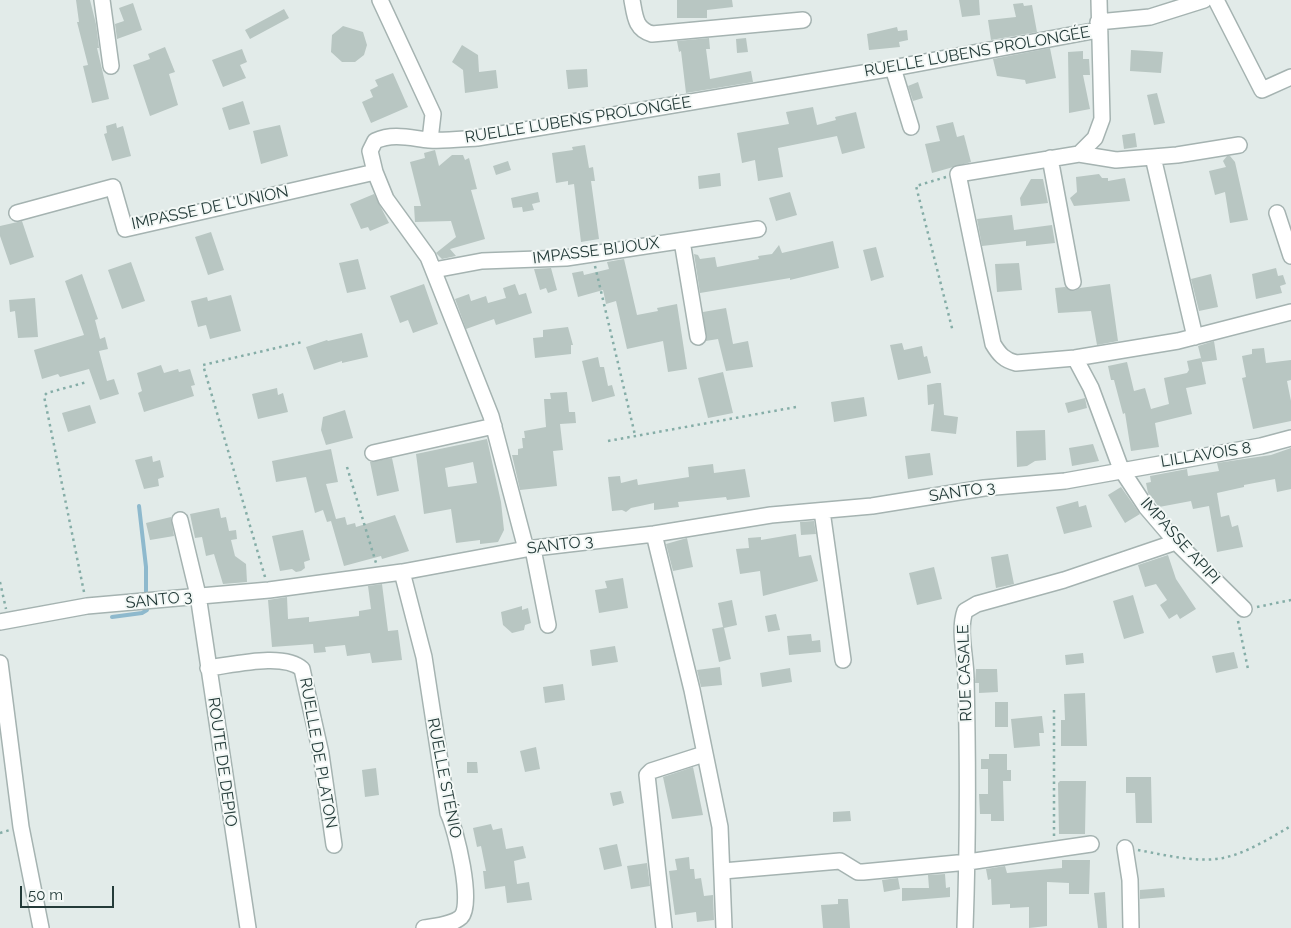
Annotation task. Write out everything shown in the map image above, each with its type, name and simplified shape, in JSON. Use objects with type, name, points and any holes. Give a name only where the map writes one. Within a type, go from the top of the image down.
[{"type":"street","points":[[102,0],[110,66]]},
{"type":"street","points":[[380,0],[433,114],[430,140]]},
{"type":"street","points":[[632,0],[637,24],[643,31],[652,34],[803,20]]},
{"type":"street","points":[[1079,154],[1095,138],[1102,119],[1098,26],[1099,0]]},
{"type":"street","name":"RUELLE LUBENS PROLONGÉE","points":[[548,625],[529,549],[494,426],[428,257],[386,199],[375,172],[370,151],[375,141],[383,138],[405,136],[430,140],[476,138],[893,68],[1098,26],[1150,18],[1204,0]]},
{"type":"street","points":[[1216,0],[1262,90],[1291,77]]},
{"type":"street","points":[[893,68],[911,127]]},
{"type":"street","points":[[1239,145],[1153,157],[1116,160],[1079,154],[958,174],[993,344],[998,354],[1007,361],[1016,363],[1075,358],[1195,337],[1291,312]]},
{"type":"street","points":[[1153,157],[1195,337]]},
{"type":"street","points":[[1050,158],[1073,282]]},
{"type":"street","name":"IMPASSE DE L'UNION","points":[[17,213],[113,187],[125,228],[375,172]]},
{"type":"street","points":[[1277,214],[1291,256]]},
{"type":"street","name":"IMPASSE BIJOUX","points":[[434,270],[482,261],[566,258],[758,229]]},
{"type":"street","points":[[682,241],[698,337]]},
{"type":"street","name":"IMPASSE APIPI","points":[[1075,358],[1091,388],[1121,469],[1146,507],[1176,542],[1244,609]]},
{"type":"street","points":[[373,453],[494,426]]},
{"type":"street","name":"LILLAVOIS 8","points":[[1121,469],[1261,446],[1291,438]]},
{"type":"street","name":"SANTO 3","points":[[4,621],[87,606],[269,590],[402,572],[529,549],[654,534],[771,515],[872,506],[984,488],[1065,481],[1121,469]]},
{"type":"street","points":[[822,511],[843,660]]},
{"type":"street","name":"ROUTE DE DEPIO","points":[[180,520],[198,595],[248,928]]},
{"type":"street","points":[[654,534],[720,827],[724,928]]},
{"type":"street","name":"RUE CASALE","points":[[965,928],[968,862],[966,677],[962,620],[965,610],[977,604],[1064,580],[1176,542]]},
{"type":"street","name":"RUELLE STÉNIO","points":[[402,572],[424,657],[448,812],[455,828],[466,905],[460,918],[454,922],[424,928]]},
{"type":"street","name":"RUELLE DE PLATON","points":[[208,668],[278,660],[295,662],[302,669],[320,754],[334,845]]},
{"type":"street","points":[[0,663],[21,827],[41,928]]},
{"type":"street","points":[[664,928],[648,775],[651,771],[704,754]]},
{"type":"street","points":[[723,871],[840,861],[858,872],[863,872],[968,862],[1091,844]]},
{"type":"street","points":[[1125,848],[1130,880],[1131,928]]},
{"type":"path","points":[[953,332],[916,186],[958,174]]},
{"type":"path","points":[[592,254],[635,435]]},
{"type":"path","points":[[269,590],[203,365],[302,342]]},
{"type":"path","points":[[87,606],[44,396],[47,393],[88,382]]},
{"type":"path","points":[[608,441],[796,408]]},
{"type":"path","points":[[347,467],[379,574]]},
{"type":"path","points":[[0,582],[4,621]]},
{"type":"path","points":[[1248,669],[1237,616],[1244,609],[1291,600]]},
{"type":"path","points":[[1054,710],[1054,849]]},
{"type":"path","points":[[1125,848],[1188,859],[1224,858],[1260,843],[1291,826]]},
{"type":"building","points":[[76,0],[90,0],[96,24],[99,48],[97,48],[109,99],[92,103],[83,66],[88,65],[77,22],[79,22]]},
{"type":"building","points":[[677,0],[732,0],[733,7],[707,10],[707,18],[677,18]]},
{"type":"building","points":[[959,0],[979,0],[980,15],[962,17]]},
{"type":"building","points":[[133,3],[142,30],[117,39],[115,24],[124,21],[119,8]]},
{"type":"building","points":[[1023,3],[1024,6],[1032,5],[1037,32],[991,40],[988,20],[1016,17],[1013,4]]},
{"type":"building","points":[[284,9],[289,18],[250,39],[245,30]]},
{"type":"building","points":[[343,26],[363,32],[367,45],[364,55],[355,62],[342,62],[331,52],[332,35]]},
{"type":"building","points":[[897,27],[898,31],[907,30],[908,40],[899,42],[900,47],[869,50],[867,34]]},
{"type":"building","points":[[709,38],[710,49],[706,49],[710,79],[751,71],[753,82],[686,93],[681,51],[679,52],[677,41]]},
{"type":"building","points":[[746,38],[748,52],[737,53],[736,39]]},
{"type":"building","points":[[462,45],[478,55],[479,72],[496,70],[498,88],[465,93],[463,70],[452,62]]},
{"type":"building","points":[[165,47],[175,72],[169,74],[178,105],[150,116],[133,65],[150,59],[148,54]]},
{"type":"building","points":[[1050,48],[1056,78],[1026,84],[1025,80],[997,76],[993,59]]},
{"type":"building","points":[[242,49],[247,62],[240,65],[246,78],[223,87],[212,60]]},
{"type":"building","points":[[1131,50],[1163,52],[1161,73],[1130,71]]},
{"type":"building","points":[[1083,51],[1083,59],[1089,59],[1090,75],[1083,75],[1090,109],[1069,113],[1068,52]]},
{"type":"building","points":[[587,69],[588,87],[568,89],[566,70]]},
{"type":"building","points":[[393,73],[408,107],[371,123],[362,102],[373,97],[370,90],[378,86],[375,80]]},
{"type":"building","points":[[918,82],[923,98],[913,101],[908,86]]},
{"type":"building","points":[[1157,93],[1165,123],[1154,125],[1147,95]]},
{"type":"building","points":[[243,101],[250,124],[229,130],[222,108]]},
{"type":"building","points":[[813,107],[817,125],[836,120],[835,117],[856,112],[865,148],[842,154],[837,136],[778,148],[783,177],[758,181],[755,160],[742,163],[737,133],[789,124],[786,112]]},
{"type":"building","points":[[953,122],[957,137],[964,135],[971,162],[932,173],[925,144],[940,141],[936,126]]},
{"type":"building","points":[[116,123],[117,128],[123,126],[131,156],[112,161],[104,134],[107,133],[106,126]]},
{"type":"building","points":[[280,125],[288,156],[261,164],[253,131]]},
{"type":"building","points":[[1135,133],[1137,147],[1124,149],[1122,135]]},
{"type":"building","points":[[585,145],[589,168],[593,167],[595,181],[591,181],[599,239],[581,242],[574,184],[568,185],[568,181],[556,183],[552,153],[573,150],[572,147]]},
{"type":"building","points":[[435,150],[439,166],[452,155],[463,155],[465,160],[469,158],[477,189],[471,190],[485,239],[450,249],[456,256],[442,259],[436,253],[456,237],[451,221],[415,222],[414,206],[421,206],[410,162],[425,158],[424,153]]},
{"type":"building","points":[[1227,156],[1230,156],[1235,162],[1248,220],[1230,223],[1225,192],[1215,195],[1209,171],[1226,167],[1223,161]]},
{"type":"building","points":[[508,161],[511,170],[496,175],[493,166]]},
{"type":"building","points":[[720,173],[721,186],[699,189],[698,176]]},
{"type":"building","points":[[1099,174],[1102,178],[1108,178],[1108,181],[1125,178],[1130,201],[1074,206],[1070,198],[1077,192],[1076,177]]},
{"type":"building","points":[[1031,179],[1043,179],[1048,203],[1021,206],[1020,198]]},
{"type":"building","points":[[538,192],[540,202],[532,204],[534,210],[523,212],[522,207],[513,208],[511,198]]},
{"type":"building","points":[[790,192],[797,215],[776,221],[769,198]]},
{"type":"building","points":[[374,194],[389,223],[370,231],[368,227],[361,229],[350,204]]},
{"type":"building","points":[[1012,215],[1014,230],[1052,225],[1055,243],[1026,246],[1026,241],[982,246],[977,219]]},
{"type":"building","points":[[22,221],[34,257],[10,265],[0,236],[0,226]]},
{"type":"building","points":[[211,232],[224,270],[208,275],[195,237]]},
{"type":"building","points":[[833,241],[839,268],[790,280],[790,278],[700,293],[694,254],[698,255],[700,259],[715,257],[717,267],[759,259],[758,256],[772,254],[779,245],[782,253]]},
{"type":"building","points":[[876,247],[884,277],[871,281],[863,250]]},
{"type":"building","points":[[358,259],[366,289],[347,293],[339,263]]},
{"type":"building","points":[[624,259],[637,315],[658,311],[657,308],[677,304],[687,369],[668,372],[663,341],[627,349],[616,301],[606,304],[603,290],[578,297],[572,273],[583,271],[584,275],[609,269],[607,262]]},
{"type":"building","points":[[131,262],[145,301],[122,309],[108,270]]},
{"type":"building","points":[[1019,263],[1022,290],[997,292],[995,264]]},
{"type":"building","points":[[551,268],[557,290],[548,293],[546,288],[540,290],[534,269]]},
{"type":"building","points":[[1276,268],[1278,276],[1283,275],[1286,284],[1280,286],[1282,293],[1256,299],[1252,274]]},
{"type":"building","points":[[82,274],[98,319],[95,320],[100,339],[105,337],[108,349],[99,351],[107,381],[114,379],[119,394],[100,400],[89,369],[60,377],[58,374],[42,379],[34,350],[84,335],[65,281]]},
{"type":"building","points":[[1211,274],[1218,307],[1199,311],[1191,279]]},
{"type":"building","points":[[424,284],[438,324],[413,333],[408,320],[400,323],[390,296]]},
{"type":"building","points":[[515,284],[519,295],[526,293],[532,313],[496,325],[494,319],[466,329],[455,299],[469,294],[471,301],[486,296],[488,303],[506,298],[503,288]]},
{"type":"building","points":[[1110,284],[1118,341],[1097,345],[1091,311],[1058,313],[1055,288],[1065,287],[1074,291],[1080,288]]},
{"type":"building","points":[[231,295],[241,331],[210,339],[206,325],[198,327],[191,301],[207,297],[208,301]]},
{"type":"building","points":[[35,298],[38,337],[18,338],[15,311],[10,312],[9,300]]},
{"type":"building","points":[[726,308],[733,344],[748,341],[753,367],[726,371],[718,339],[706,341],[703,312]]},
{"type":"building","points":[[568,327],[573,345],[571,345],[571,354],[535,358],[533,338],[543,337],[543,330]]},
{"type":"building","points":[[362,333],[368,357],[342,363],[342,361],[314,370],[306,347],[327,340]]},
{"type":"building","points":[[1214,341],[1217,360],[1202,362],[1198,346]]},
{"type":"building","points":[[902,343],[904,350],[922,346],[924,357],[927,356],[931,373],[898,380],[890,345]]},
{"type":"building","points":[[1264,348],[1266,363],[1291,360],[1291,380],[1287,381],[1291,401],[1291,421],[1253,429],[1242,378],[1246,377],[1242,356],[1252,354],[1252,349]]},
{"type":"building","points":[[598,357],[600,367],[604,367],[608,386],[612,385],[615,396],[592,402],[582,361]]},
{"type":"building","points":[[1201,358],[1206,384],[1186,388],[1192,414],[1155,423],[1159,447],[1131,451],[1125,413],[1123,414],[1114,380],[1111,380],[1108,366],[1127,362],[1134,391],[1145,388],[1151,409],[1169,404],[1164,378],[1187,373],[1189,370],[1187,361]]},
{"type":"building","points":[[161,365],[164,373],[178,369],[179,372],[190,369],[195,385],[191,386],[194,396],[144,412],[138,393],[142,391],[137,373]]},
{"type":"building","points":[[723,372],[733,413],[708,418],[698,378]]},
{"type":"building","points":[[941,383],[944,415],[958,417],[956,434],[931,431],[934,404],[928,405],[927,385]]},
{"type":"building","points":[[277,388],[278,395],[283,393],[288,412],[258,419],[252,394]]},
{"type":"building","points":[[567,392],[569,412],[575,412],[576,423],[560,424],[563,450],[553,451],[557,486],[520,490],[512,455],[518,455],[518,449],[523,448],[522,438],[525,438],[524,431],[546,427],[544,399],[551,399],[550,393]]},
{"type":"building","points":[[864,397],[867,416],[834,422],[831,402]]},
{"type":"building","points":[[1085,398],[1087,408],[1068,413],[1065,403]]},
{"type":"building","points":[[90,405],[96,423],[68,432],[62,413]]},
{"type":"building","points":[[345,410],[353,438],[326,445],[321,430],[323,417]]},
{"type":"building","points":[[1045,430],[1046,460],[1035,461],[1027,466],[1017,467],[1016,431]]},
{"type":"building","points":[[487,439],[501,502],[504,530],[498,542],[480,544],[480,540],[456,543],[451,509],[424,514],[416,454]],"holes":[[[473,462],[477,483],[448,487],[445,468]]]},
{"type":"building","points":[[1093,444],[1099,461],[1072,466],[1069,448]]},
{"type":"building","points":[[1291,448],[1291,489],[1277,492],[1275,479],[1217,493],[1221,517],[1229,515],[1232,527],[1238,525],[1243,547],[1217,552],[1209,506],[1193,509],[1191,501],[1159,507],[1148,493],[1146,483],[1151,482],[1150,476],[1187,469],[1188,476],[1219,471],[1217,463],[1271,455]]},
{"type":"building","points":[[331,449],[338,482],[326,484],[336,519],[345,517],[347,525],[355,523],[356,527],[395,515],[409,551],[382,559],[381,556],[344,566],[331,521],[327,522],[323,510],[315,513],[306,477],[276,482],[272,461]]},
{"type":"building","points":[[930,453],[933,475],[908,479],[905,456]]},
{"type":"building","points":[[152,456],[153,462],[160,460],[164,477],[158,479],[159,486],[144,489],[135,460]]},
{"type":"building","points":[[392,458],[399,491],[377,496],[370,462]]},
{"type":"building","points":[[713,464],[714,473],[745,469],[750,497],[727,500],[726,497],[678,502],[679,507],[654,510],[654,503],[631,508],[626,512],[622,510],[612,511],[608,477],[620,476],[621,483],[637,479],[638,485],[689,477],[688,467]]},
{"type":"building","points":[[1121,487],[1140,514],[1125,523],[1108,495]]},
{"type":"building","points":[[1078,501],[1079,507],[1086,505],[1092,527],[1064,534],[1056,507]]},
{"type":"building","points":[[219,508],[221,518],[226,517],[229,531],[236,530],[237,539],[231,540],[235,556],[246,564],[247,582],[223,584],[214,554],[206,556],[202,537],[195,538],[190,514]]},
{"type":"building","points":[[171,517],[174,536],[150,540],[146,523]]},
{"type":"building","points":[[814,521],[816,534],[801,535],[800,522]]},
{"type":"building","points":[[303,530],[310,560],[304,562],[305,568],[301,571],[296,572],[292,569],[280,571],[272,536]]},
{"type":"building","points":[[796,534],[799,557],[811,555],[818,581],[763,596],[760,571],[740,574],[736,549],[749,548],[748,538],[761,537],[761,540]]},
{"type":"building","points":[[687,538],[693,567],[673,571],[666,544]]},
{"type":"building","points":[[1008,554],[1014,584],[996,588],[991,557]]},
{"type":"building","points":[[1168,555],[1176,579],[1196,609],[1180,619],[1177,614],[1169,619],[1160,605],[1167,600],[1156,584],[1145,587],[1138,565]]},
{"type":"building","points":[[934,567],[942,599],[917,605],[909,573]]},
{"type":"building","points":[[623,578],[628,608],[599,613],[595,590],[607,588],[605,581]]},
{"type":"building","points":[[382,584],[388,631],[398,630],[402,660],[372,663],[370,653],[347,656],[345,645],[325,647],[326,652],[314,653],[313,644],[272,647],[268,600],[287,597],[288,619],[309,617],[309,622],[359,616],[359,611],[371,609],[368,586]]},
{"type":"building","points":[[1133,595],[1144,633],[1124,639],[1113,601]]},
{"type":"building","points":[[732,600],[737,625],[724,628],[731,659],[719,662],[712,629],[723,627],[718,603]]},
{"type":"building","points":[[522,606],[522,610],[528,608],[531,623],[525,625],[524,630],[512,633],[503,625],[501,612]]},
{"type":"building","points":[[776,614],[780,630],[768,632],[765,616]]},
{"type":"building","points":[[811,634],[812,641],[820,640],[821,652],[789,655],[787,636]]},
{"type":"building","points":[[615,646],[618,662],[592,666],[590,650]]},
{"type":"building","points":[[1234,652],[1238,668],[1216,673],[1212,656]]},
{"type":"building","points":[[1083,653],[1084,663],[1066,665],[1065,655]]},
{"type":"building","points":[[720,667],[722,685],[701,687],[697,670]]},
{"type":"building","points":[[790,668],[792,682],[762,687],[760,673]]},
{"type":"building","points":[[976,669],[997,669],[998,692],[979,693],[979,683],[975,683]]},
{"type":"building","points":[[563,684],[565,700],[545,703],[543,687]]},
{"type":"building","points":[[1085,693],[1087,746],[1061,746],[1061,720],[1065,720],[1064,694]]},
{"type":"building","points":[[995,702],[1008,702],[1008,727],[995,727]]},
{"type":"building","points":[[1042,716],[1044,733],[1039,733],[1040,746],[1014,748],[1011,719]]},
{"type":"building","points":[[536,747],[540,769],[525,772],[520,751]]},
{"type":"building","points":[[989,754],[1007,754],[1007,770],[1011,770],[1011,781],[1003,781],[1004,821],[991,821],[991,814],[980,814],[979,794],[988,794],[988,769],[981,769],[981,759],[989,759]]},
{"type":"building","points":[[467,762],[477,762],[478,773],[467,773]]},
{"type":"building","points":[[693,767],[703,815],[672,819],[663,777]]},
{"type":"building","points":[[376,768],[379,795],[365,797],[362,770]]},
{"type":"building","points":[[1126,777],[1151,777],[1152,823],[1136,823],[1135,793],[1126,793]]},
{"type":"building","points":[[1060,781],[1086,781],[1085,834],[1059,834],[1058,783]]},
{"type":"building","points":[[621,791],[624,803],[613,806],[610,793]]},
{"type":"building","points":[[850,811],[851,821],[833,822],[833,812]]},
{"type":"building","points":[[491,824],[493,830],[502,828],[506,849],[523,846],[526,858],[514,861],[517,884],[529,882],[532,900],[507,903],[505,886],[485,889],[483,871],[486,871],[481,846],[477,847],[473,828]]},
{"type":"building","points":[[617,844],[622,866],[604,870],[599,848]]},
{"type":"building","points":[[689,857],[690,869],[694,869],[695,879],[701,878],[704,896],[713,895],[714,920],[697,922],[696,912],[675,915],[669,871],[677,870],[675,859]]},
{"type":"building","points":[[1062,860],[1090,860],[1089,894],[1069,894],[1069,883],[1047,882],[1047,926],[1029,928],[1029,907],[1010,908],[1010,904],[992,905],[991,879],[988,880],[986,869],[1005,866],[1007,873],[1062,868]]},
{"type":"building","points":[[647,863],[650,886],[631,889],[627,866]]},
{"type":"building","points":[[945,874],[946,888],[950,887],[950,897],[902,901],[902,888],[929,888],[928,875]]},
{"type":"building","points":[[898,878],[900,889],[884,892],[882,880]]},
{"type":"building","points":[[1164,888],[1165,897],[1140,899],[1140,890]]},
{"type":"building","points":[[1105,892],[1107,928],[1098,928],[1094,893]]},
{"type":"building","points":[[838,899],[848,899],[850,928],[823,928],[821,905],[838,904]]},
{"type":"waterway","points":[[139,506],[146,567],[146,598]]},
{"type":"waterway","points":[[112,617],[142,613],[147,610],[146,605]]}]
